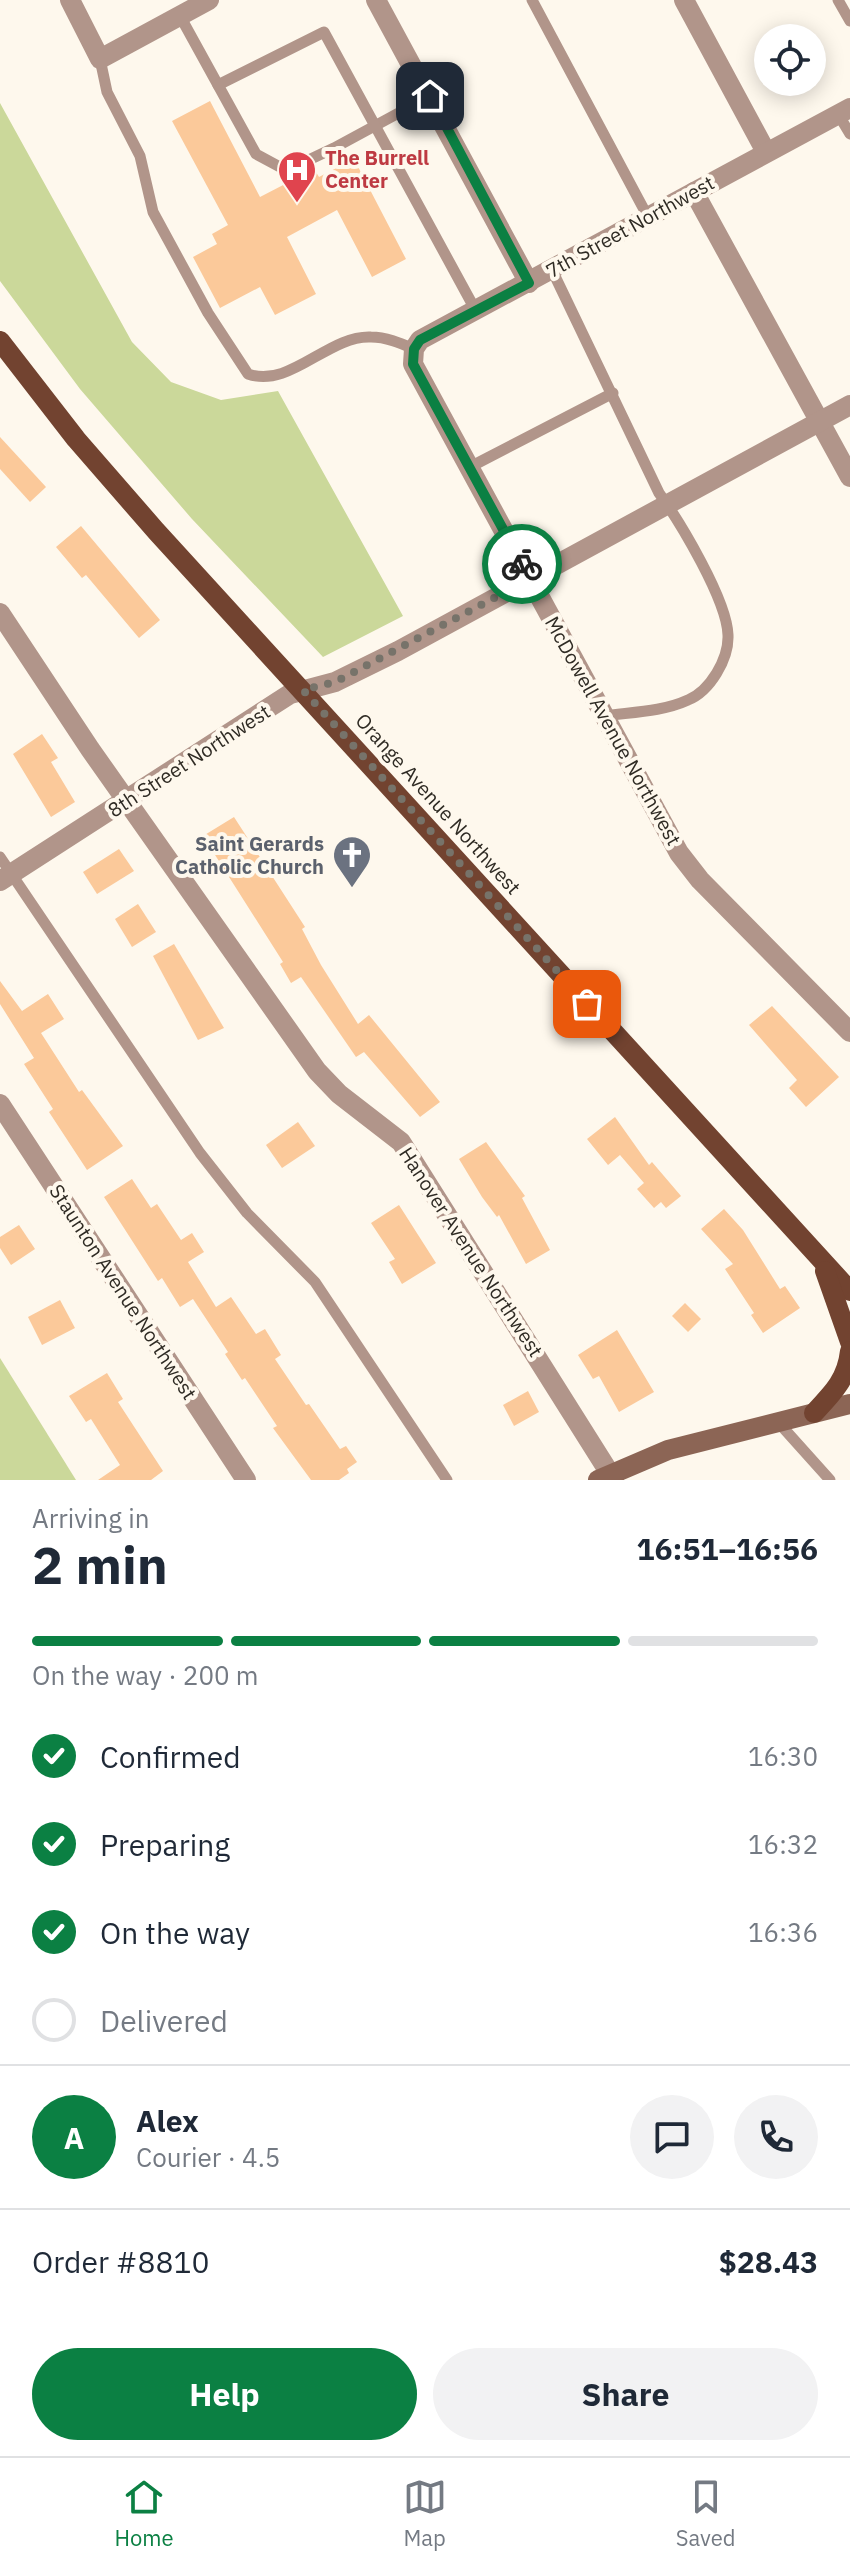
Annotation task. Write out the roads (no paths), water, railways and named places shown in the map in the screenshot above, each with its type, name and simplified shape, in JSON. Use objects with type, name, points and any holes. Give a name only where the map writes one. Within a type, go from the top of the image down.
[{"type":"main road","name":"Orange Avenue Northwest","points":[[0,341],[76,439],[156,531],[850,1291]]},
{"type":"main road","points":[[818,1256],[843,1313],[850,1342]]},
{"type":"main road","points":[[814,1413],[848,1371],[850,1351]]},
{"type":"main road","points":[[607,1478],[668,1450],[850,1404]]},
{"type":"street","points":[[70,0],[100,59],[209,0]]},
{"type":"street","points":[[376,0],[529,283]]},
{"type":"street","points":[[684,0],[766,152]]},
{"type":"street","name":"7th Street Northwest","points":[[414,349],[420,340],[844,111]]},
{"type":"street","points":[[694,192],[850,477]]},
{"type":"street","name":"McDowell Avenue Northwest","points":[[414,349],[413,364],[679,853],[850,1032]]},
{"type":"street","name":"8th Street Northwest","points":[[4,871],[126,802],[290,694],[335,682],[850,405]]},
{"type":"street","name":"Hanover Avenue Northwest","points":[[0,613],[126,802],[317,1071],[339,1094],[401,1142],[607,1478]]},
{"type":"street","name":"Staunton Avenue Northwest","points":[[0,1104],[246,1480]]},
{"type":"lane","points":[[532,0],[648,217]]},
{"type":"lane","points":[[838,0],[850,21]]},
{"type":"lane","points":[[180,16],[256,154],[280,167],[296,166],[430,96]]},
{"type":"lane","points":[[218,85],[324,32],[476,311]]},
{"type":"lane","points":[[100,59],[107,92],[140,156],[153,212],[208,313],[248,374],[272,377],[354,338],[393,340],[414,349]]},
{"type":"lane","points":[[844,111],[850,134]]},
{"type":"lane","points":[[552,270],[667,504],[676,514],[726,621],[729,637],[725,655],[710,682],[691,699],[666,708],[603,716]]},
{"type":"lane","points":[[468,468],[613,393]]},
{"type":"lane","points":[[4,871],[200,1153],[247,1213],[315,1282],[447,1480]]},
{"type":"lane","points":[[778,1422],[830,1480]]},
{"type":"place","name":"The Burrell Center","points":[[297,204]]},
{"type":"place","name":"Saint Gerards Catholic Church","points":[[352,889]]}]
